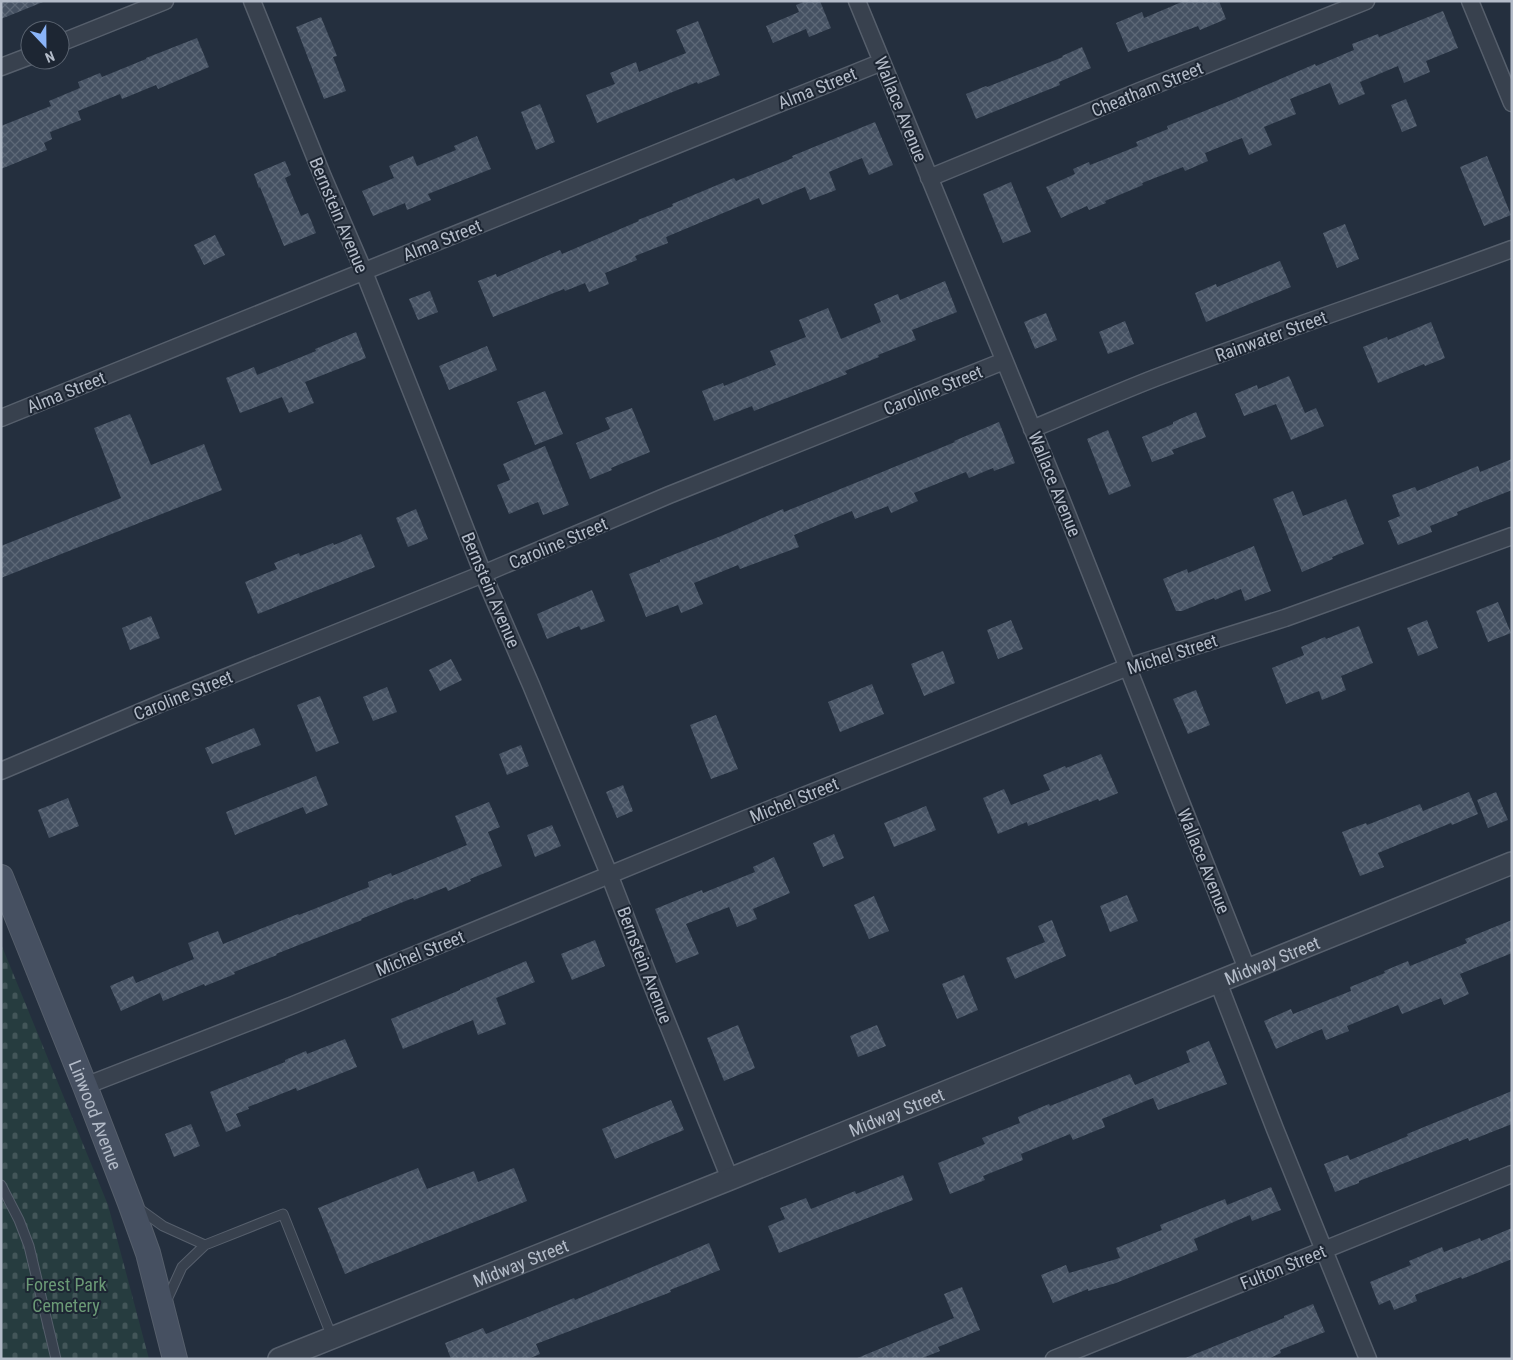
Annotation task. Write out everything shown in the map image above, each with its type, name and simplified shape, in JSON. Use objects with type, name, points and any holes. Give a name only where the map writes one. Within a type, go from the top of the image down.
[{"type":"main road","name":"Linwood Avenue","points":[[1,877],[86,1086],[130,1203],[148,1253],[175,1359]]},
{"type":"street","points":[[70,40],[165,1]]},
{"type":"street","name":"Bernstein Avenue","points":[[252,1],[323,177],[364,272],[483,574],[609,874],[730,1179]]},
{"type":"street","name":"Wallace Avenue","points":[[857,1],[1032,429],[1248,969]]},
{"type":"street","name":"Cheatham Street","points":[[929,178],[1366,1]]},
{"type":"street","points":[[1470,1],[1512,102]]},
{"type":"street","points":[[1,67],[20,60]]},
{"type":"street","name":"Alma Street","points":[[1,418],[882,62]]},
{"type":"street","name":"Rainwater Street","points":[[1032,429],[1154,378],[1512,249]]},
{"type":"street","name":"Caroline Street","points":[[1,771],[164,702],[483,574],[669,495],[1004,361]]},
{"type":"street","name":"Michel Street","points":[[86,1086],[293,1005],[609,874],[1128,667],[1285,618],[1512,536]]},
{"type":"street","name":"Midway Street","points":[[280,1359],[1512,863]]},
{"type":"street","points":[[1218,982],[1368,1359]]},
{"type":"street","name":"Fulton Street","points":[[1054,1359],[1512,1174]]},
{"type":"lane","points":[[1,1185],[19,1220],[29,1246],[56,1359]]},
{"type":"lane","points":[[130,1203],[163,1226],[205,1245]]},
{"type":"lane","points":[[162,1308],[182,1267],[205,1245],[283,1214],[332,1337]]},
{"type":"green space","name":"Forest Park Cemetery","points":[[1,944],[108,1205],[149,1359],[1,1359]]},
{"type":"building","points":[[1,1],[43,1],[43,2],[1,19]]},
{"type":"building","points":[[806,1],[820,1],[831,28],[809,37],[806,29],[773,43],[766,26],[799,12],[796,5]]},
{"type":"building","points":[[1184,1],[1219,1],[1226,19],[1200,30],[1198,26],[1128,52],[1116,23],[1142,12],[1144,18]]},
{"type":"building","points":[[1443,11],[1458,48],[1426,61],[1430,72],[1404,83],[1398,66],[1360,82],[1365,94],[1339,105],[1330,83],[1290,99],[1296,114],[1264,127],[1272,145],[1249,155],[1242,138],[1205,153],[1208,161],[1185,171],[1183,167],[1142,183],[1143,185],[1105,201],[1106,203],[1089,210],[1087,206],[1061,218],[1046,187],[1075,174],[1073,169],[1089,162],[1090,165],[1138,146],[1136,142],[1168,129],[1167,126],[1315,64],[1316,66],[1354,50],[1352,44],[1378,34],[1379,37]]},
{"type":"building","points":[[321,17],[337,56],[333,57],[346,91],[324,99],[296,27]]},
{"type":"building","points":[[698,21],[720,75],[698,84],[697,82],[597,123],[586,95],[615,84],[610,73],[636,62],[639,72],[686,53],[676,30]]},
{"type":"building","points":[[197,38],[209,67],[158,89],[156,85],[122,99],[120,94],[78,111],[81,120],[50,132],[52,139],[44,143],[47,150],[1,169],[1,126],[51,106],[49,101],[80,88],[78,82],[100,73],[102,77]]},
{"type":"building","points":[[1082,47],[1091,68],[1059,82],[1060,85],[976,119],[966,94],[1063,57]]},
{"type":"building","points":[[1406,99],[1417,126],[1402,132],[1391,105]]},
{"type":"building","points":[[540,104],[555,142],[536,150],[521,112]]},
{"type":"building","points":[[875,122],[893,165],[869,175],[862,158],[829,172],[836,190],[810,200],[805,187],[762,205],[759,198],[666,237],[668,243],[635,256],[637,260],[605,273],[609,284],[589,292],[585,283],[565,291],[564,289],[493,317],[478,281],[496,274],[497,277],[560,250],[562,254],[673,206],[672,204],[734,178],[736,181],[793,158],[792,156]]},
{"type":"building","points":[[477,136],[491,169],[428,194],[431,200],[407,210],[405,203],[373,216],[362,191],[394,178],[389,166],[413,156],[417,166],[456,150],[454,146]]},
{"type":"building","points":[[1487,156],[1511,215],[1484,226],[1460,167]]},
{"type":"building","points":[[285,161],[291,175],[285,178],[301,216],[308,213],[316,233],[284,246],[254,174]]},
{"type":"building","points":[[1011,182],[1031,232],[1003,243],[983,194]]},
{"type":"building","points":[[1345,224],[1359,259],[1337,268],[1323,233]]},
{"type":"building","points":[[215,235],[225,255],[204,265],[194,245]]},
{"type":"building","points":[[1280,261],[1291,287],[1206,322],[1195,293],[1216,284],[1217,287]]},
{"type":"building","points":[[945,281],[957,312],[912,330],[916,340],[878,355],[879,357],[845,371],[847,374],[810,389],[754,411],[752,406],[714,421],[702,391],[723,383],[724,386],[776,365],[770,351],[806,337],[799,320],[828,308],[841,339],[881,322],[874,304],[898,294],[900,300]]},
{"type":"building","points":[[430,291],[438,312],[418,320],[409,299]]},
{"type":"building","points":[[1046,313],[1057,340],[1035,349],[1024,322]]},
{"type":"building","points":[[1125,321],[1134,344],[1108,354],[1099,332]]},
{"type":"building","points":[[1431,322],[1445,358],[1425,366],[1424,364],[1378,383],[1363,347],[1387,337],[1388,340]]},
{"type":"building","points":[[356,332],[366,358],[305,382],[314,403],[289,413],[282,397],[240,413],[226,378],[254,367],[257,375]]},
{"type":"building","points":[[487,346],[497,370],[449,390],[439,366]]},
{"type":"building","points":[[1289,376],[1305,413],[1316,408],[1324,426],[1291,440],[1276,404],[1244,416],[1235,394],[1257,385],[1258,389]]},
{"type":"building","points":[[545,391],[563,434],[535,445],[517,402]]},
{"type":"building","points":[[632,408],[650,452],[590,479],[576,443],[610,429],[605,418]]},
{"type":"building","points":[[1196,412],[1206,437],[1172,450],[1174,454],[1152,462],[1142,437]]},
{"type":"building","points":[[130,414],[151,465],[204,444],[222,490],[1,578],[1,546],[121,498],[94,428]]},
{"type":"building","points":[[999,422],[1015,463],[994,471],[993,468],[969,478],[966,472],[914,493],[918,501],[891,513],[888,506],[855,519],[852,511],[794,535],[799,547],[740,569],[738,565],[694,583],[703,604],[681,613],[678,605],[646,617],[629,574],[783,509],[784,512],[865,479]]},
{"type":"building","points":[[1108,430],[1131,486],[1109,495],[1087,439]]},
{"type":"building","points":[[545,446],[569,505],[543,515],[538,502],[509,514],[497,485],[510,480],[503,464]]},
{"type":"building","points":[[1512,459],[1512,490],[1457,512],[1458,515],[1430,526],[1432,532],[1398,545],[1388,521],[1400,516],[1392,495],[1415,487],[1417,491],[1478,466],[1480,472]]},
{"type":"building","points":[[1293,491],[1303,516],[1346,499],[1364,544],[1302,572],[1273,499]]},
{"type":"building","points":[[416,509],[428,539],[408,547],[396,518]]},
{"type":"building","points":[[361,534],[375,567],[258,614],[245,582],[277,569],[274,563],[299,553],[300,556],[333,543],[334,545]]},
{"type":"building","points":[[1254,546],[1271,591],[1245,601],[1241,589],[1215,600],[1214,598],[1182,611],[1176,611],[1163,579],[1187,569],[1188,573]]},
{"type":"building","points":[[592,590],[605,621],[581,630],[579,626],[547,639],[537,614]]},
{"type":"building","points":[[1498,602],[1511,633],[1488,642],[1476,611]]},
{"type":"building","points":[[151,616],[160,638],[130,650],[122,628]]},
{"type":"building","points":[[1011,620],[1023,649],[998,659],[987,630]]},
{"type":"building","points":[[1427,620],[1438,648],[1418,656],[1407,628]]},
{"type":"building","points":[[1359,626],[1373,663],[1341,676],[1346,690],[1322,700],[1319,691],[1286,704],[1272,668],[1304,655],[1301,647]]},
{"type":"building","points":[[943,651],[955,683],[924,696],[911,664]]},
{"type":"building","points":[[451,659],[462,680],[440,691],[429,670]]},
{"type":"building","points":[[872,684],[884,714],[840,732],[828,702]]},
{"type":"building","points":[[387,687],[397,712],[373,721],[363,697]]},
{"type":"building","points":[[1196,690],[1210,725],[1188,734],[1173,699]]},
{"type":"building","points":[[320,696],[339,743],[316,752],[297,705]]},
{"type":"building","points":[[716,715],[738,769],[711,779],[690,725]]},
{"type":"building","points":[[254,728],[261,745],[212,764],[205,748]]},
{"type":"building","points":[[521,745],[529,766],[507,775],[499,754]]},
{"type":"building","points":[[1101,754],[1118,793],[1028,826],[1027,822],[998,834],[983,798],[1004,789],[1011,805],[1050,790],[1043,775]]},
{"type":"building","points":[[316,776],[328,805],[306,814],[303,807],[235,835],[226,812]]},
{"type":"building","points":[[623,785],[633,811],[617,818],[606,792]]},
{"type":"building","points":[[1469,792],[1478,814],[1378,853],[1384,867],[1360,876],[1342,832],[1366,823],[1367,825],[1420,804],[1423,811]]},
{"type":"building","points":[[1496,792],[1508,820],[1488,828],[1477,800]]},
{"type":"building","points":[[68,798],[79,826],[49,838],[38,810]]},
{"type":"building","points":[[489,802],[500,827],[488,832],[502,866],[470,879],[471,881],[448,891],[446,887],[361,919],[205,986],[204,984],[163,1001],[160,993],[121,1011],[110,986],[133,976],[136,983],[194,959],[188,943],[218,931],[223,944],[369,887],[368,882],[391,873],[392,876],[467,845],[455,816]]},
{"type":"building","points":[[926,806],[936,830],[894,847],[884,823]]},
{"type":"building","points":[[552,825],[561,846],[535,857],[527,835]]},
{"type":"building","points":[[834,834],[844,858],[823,867],[813,843]]},
{"type":"building","points":[[774,857],[790,893],[753,909],[757,919],[737,927],[729,907],[686,924],[699,954],[676,963],[655,909],[702,890],[703,893],[755,872],[753,867]]},
{"type":"building","points":[[1127,895],[1138,921],[1110,932],[1100,906]]},
{"type":"building","points":[[874,896],[889,931],[869,939],[854,905]]},
{"type":"building","points":[[1052,920],[1066,956],[1015,979],[1006,958],[1045,942],[1038,926]]},
{"type":"building","points":[[1512,920],[1512,953],[1460,974],[1469,994],[1444,1005],[1441,998],[1402,1014],[1398,1005],[1347,1026],[1349,1031],[1326,1040],[1322,1029],[1276,1049],[1264,1021],[1291,1009],[1293,1014],[1351,991],[1350,987],[1385,973],[1384,971],[1408,961],[1410,966],[1467,943],[1465,939]]},
{"type":"building","points":[[595,940],[605,966],[572,980],[561,954]]},
{"type":"building","points":[[526,961],[535,982],[496,998],[506,1024],[478,1035],[473,1020],[403,1049],[391,1019]]},
{"type":"building","points":[[964,975],[978,1010],[957,1019],[942,984]]},
{"type":"building","points":[[738,1025],[755,1068],[724,1081],[707,1038]]},
{"type":"building","points":[[877,1025],[886,1046],[858,1057],[850,1036]]},
{"type":"building","points":[[345,1039],[357,1067],[297,1091],[296,1088],[248,1107],[249,1109],[236,1114],[241,1126],[226,1132],[210,1092],[285,1062],[285,1060],[306,1051],[307,1054]]},
{"type":"building","points":[[1209,1041],[1227,1084],[1158,1110],[1153,1098],[1102,1119],[1105,1127],[1073,1140],[1070,1134],[1021,1154],[1023,1160],[983,1176],[985,1180],[950,1194],[938,1163],[985,1144],[982,1138],[1020,1123],[1018,1117],[1049,1104],[1050,1106],[1130,1074],[1135,1085],[1190,1062],[1186,1051]]},
{"type":"building","points":[[1512,1091],[1512,1124],[1469,1141],[1468,1138],[1335,1192],[1324,1164],[1348,1155],[1350,1160],[1408,1136],[1407,1134]]},
{"type":"building","points":[[671,1100],[684,1130],[615,1159],[602,1129]]},
{"type":"building","points":[[191,1124],[200,1146],[174,1157],[165,1134]]},
{"type":"building","points":[[418,1168],[427,1189],[474,1171],[478,1182],[514,1168],[527,1201],[345,1274],[318,1208]]},
{"type":"building","points":[[903,1175],[913,1200],[779,1253],[768,1226],[785,1219],[780,1208],[806,1198],[811,1209],[855,1191],[856,1194]]},
{"type":"building","points":[[1271,1187],[1281,1210],[1252,1221],[1250,1215],[1194,1239],[1198,1250],[1116,1283],[1088,1291],[1088,1289],[1053,1303],[1041,1275],[1066,1265],[1069,1273],[1120,1258],[1116,1248],[1162,1230],[1160,1225],[1225,1199],[1227,1205]]},
{"type":"building","points":[[1512,1228],[1512,1259],[1415,1295],[1417,1301],[1394,1310],[1390,1300],[1379,1305],[1370,1282],[1411,1265],[1409,1261],[1442,1247],[1444,1252],[1480,1238],[1481,1241]]},
{"type":"building","points":[[709,1243],[720,1270],[670,1290],[671,1292],[536,1344],[540,1354],[528,1359],[451,1359],[445,1343],[483,1328],[486,1334],[574,1298],[575,1300]]},
{"type":"building","points":[[962,1287],[980,1330],[938,1347],[940,1351],[920,1359],[855,1359],[954,1318],[944,1294]]},
{"type":"building","points":[[1313,1304],[1325,1332],[1280,1350],[1281,1353],[1268,1359],[1183,1359],[1284,1318],[1284,1316]]}]
